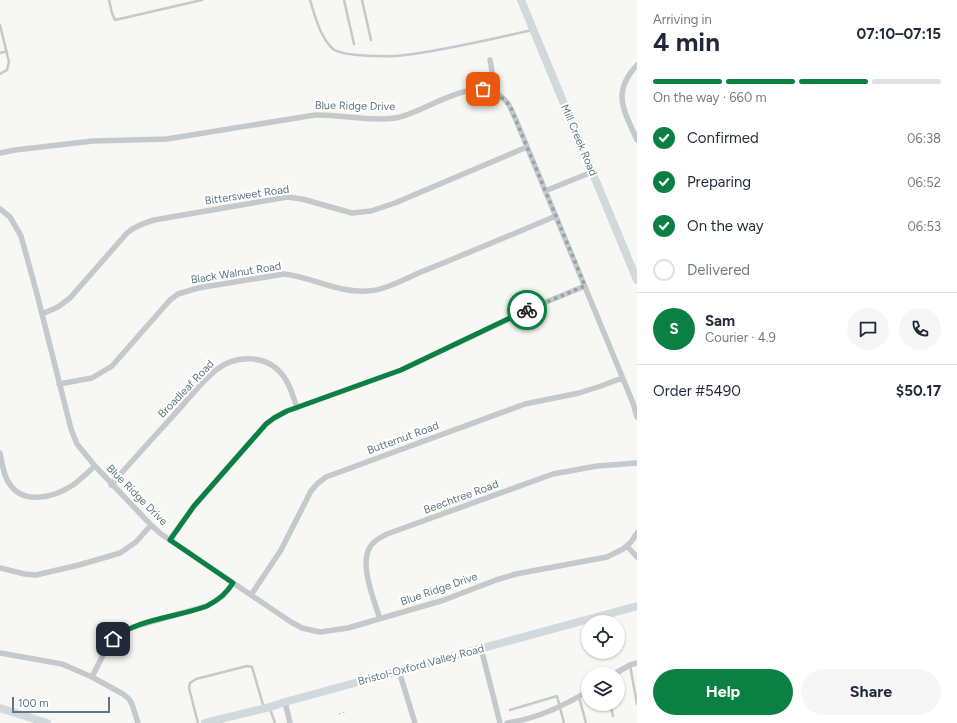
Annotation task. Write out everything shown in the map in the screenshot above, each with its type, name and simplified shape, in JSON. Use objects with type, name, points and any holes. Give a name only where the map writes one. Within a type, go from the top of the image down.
[{"type":"main road","name":"Mill Creek Road","points":[[521,0],[637,280]]},
{"type":"main road","name":"Bristol-Oxford Valley Road","points":[[205,723],[637,606]]},
{"type":"main road","points":[[0,708],[24,719],[47,723]]},
{"type":"street","points":[[490,60],[492,71],[489,91],[499,96],[510,106],[585,286],[637,417]]},
{"type":"street","points":[[637,65],[626,79],[622,87],[622,96],[624,110],[637,140]]},
{"type":"street","name":"Blue Ridge Drive","points":[[0,153],[93,141],[167,139],[315,115],[330,114],[384,119],[396,118],[408,115],[468,91],[477,89],[489,91]]},
{"type":"street","name":"Bittersweet Road","points":[[42,314],[58,307],[70,298],[127,232],[144,222],[287,197],[302,199],[352,213],[367,212],[395,203],[527,147]]},
{"type":"street","points":[[545,191],[592,172]]},
{"type":"street","name":"Blue Ridge Drive","points":[[0,208],[10,218],[21,236],[59,384],[77,444],[111,484],[151,525],[170,540],[233,583],[302,628],[320,632],[332,631],[380,619],[444,600],[516,574],[593,560],[614,554],[627,546],[637,533]]},
{"type":"street","name":"Black Walnut Road","points":[[59,384],[92,378],[112,366],[170,300],[184,292],[206,286],[284,274],[306,278],[354,291],[371,291],[434,267],[556,216]]},
{"type":"street","points":[[170,540],[194,506],[266,424],[274,418],[297,408],[401,370],[534,307],[585,286]]},
{"type":"street","name":"Broadleaf Road","points":[[111,484],[200,386],[216,370],[232,360],[249,358],[258,360],[276,369],[285,377],[297,408]]},
{"type":"street","name":"Butternut Road","points":[[251,595],[281,550],[311,491],[326,477],[525,404],[579,393],[622,378]]},
{"type":"street","points":[[0,453],[8,483],[18,493],[32,497],[50,495],[69,487],[95,466]]},
{"type":"street","name":"Beechtree Road","points":[[380,619],[369,582],[366,561],[369,548],[378,539],[387,534],[553,474],[597,466],[637,463]]},
{"type":"street","points":[[0,568],[36,575],[111,556],[127,549],[136,542],[151,525]]},
{"type":"street","points":[[627,546],[637,557]]},
{"type":"street","points":[[92,677],[106,649],[118,635],[126,630],[140,625],[207,606],[223,596],[233,583]]},
{"type":"street","points":[[481,648],[500,723]]},
{"type":"street","points":[[0,653],[57,663],[92,677],[123,694],[129,699],[138,723]]},
{"type":"street","points":[[625,668],[637,663]]},
{"type":"street","points":[[400,671],[415,723]]},
{"type":"street","points":[[509,723],[547,712],[579,696]]},
{"type":"street","points":[[285,702],[290,723]]},
{"type":"lane","points":[[109,0],[115,20],[202,0]]},
{"type":"lane","points":[[310,0],[324,37],[334,50],[360,56],[403,56],[533,30]]},
{"type":"lane","points":[[344,0],[354,44]]},
{"type":"lane","points":[[362,0],[370,40]]},
{"type":"lane","points":[[0,25],[10,62],[7,70],[0,74]]},
{"type":"lane","points":[[0,53],[7,51]]},
{"type":"lane","points":[[630,665],[637,704]]},
{"type":"lane","points":[[198,723],[189,688],[190,683],[196,679],[247,666],[252,667],[267,707],[275,723]]},
{"type":"lane","points":[[510,710],[557,696],[564,723]]},
{"type":"lane","points":[[579,696],[586,723]]},
{"type":"lane","points":[[612,711],[613,716]]},
{"type":"path","points":[[338,714],[345,712]]},
{"type":"way so far","points":[[483,89],[491,91],[499,96],[510,106],[585,286],[527,310]]},
{"type":"route","points":[[113,639],[126,630],[140,625],[207,606],[216,602],[227,592],[233,583],[170,540],[185,516],[266,424],[287,411],[401,370],[527,310]]}]
